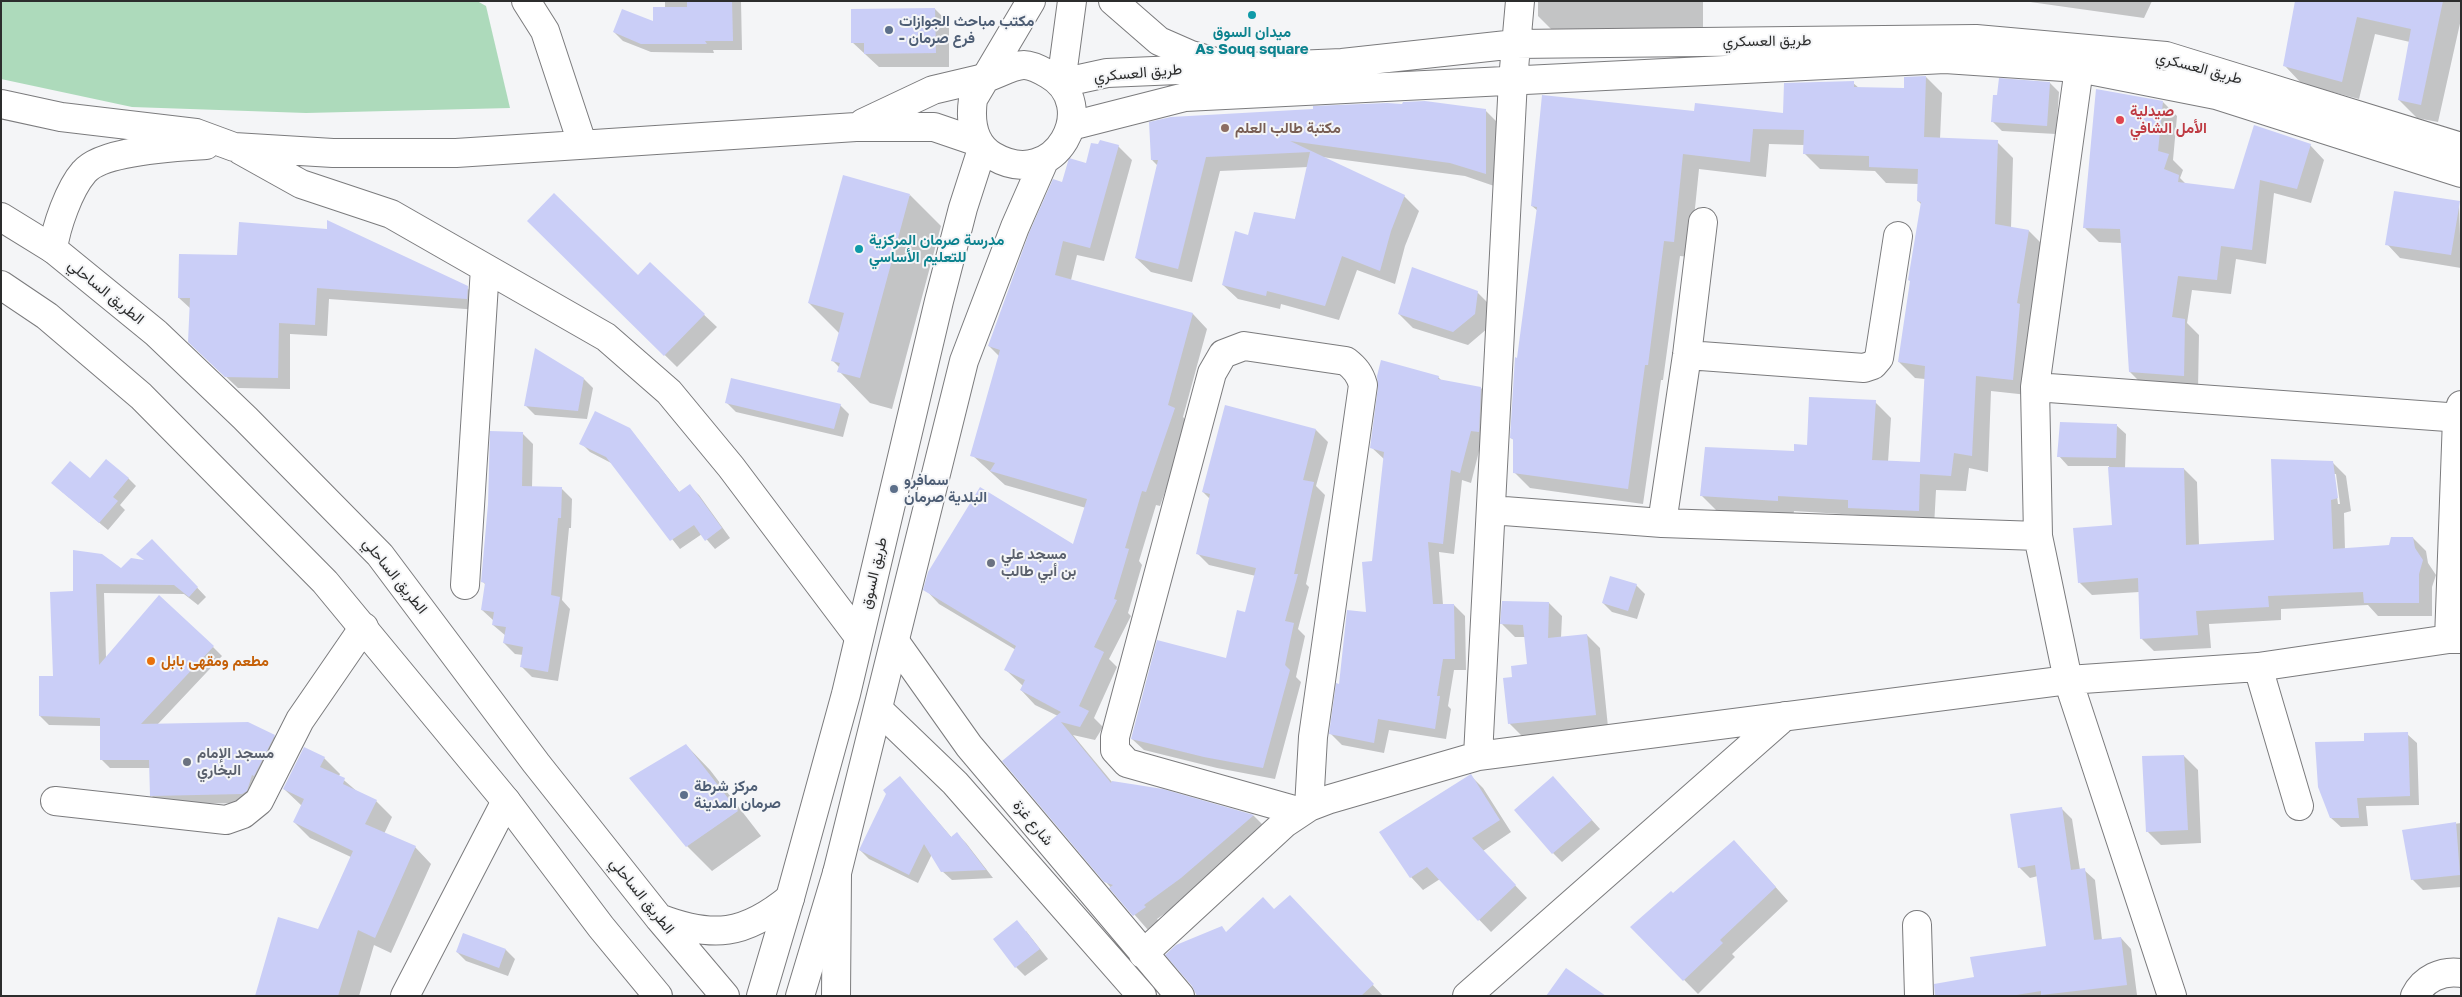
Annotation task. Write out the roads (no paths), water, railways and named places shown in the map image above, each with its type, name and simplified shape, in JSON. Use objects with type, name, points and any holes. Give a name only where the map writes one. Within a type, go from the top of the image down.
[{"type":"main road","points":[[526,1],[545,31],[582,143]]},
{"type":"main road","points":[[980,145],[972,128],[973,100],[1031,1]]},
{"type":"main road","points":[[1061,83],[1072,1]]},
{"type":"main road","points":[[1113,1],[1158,41],[1192,55],[1229,66]]},
{"type":"main road","points":[[1478,756],[1513,80],[1520,1]]},
{"type":"main road","name":"طريق العسكري","points":[[1061,83],[1107,73],[1342,62],[1516,44],[1976,39],[2166,56],[2461,147]]},
{"type":"main road","name":"طريق العسكري","points":[[1071,126],[1184,97],[1945,59],[2079,68],[2216,94],[2461,173]]},
{"type":"main road","points":[[53,249],[56,226],[84,171],[101,160],[116,154],[227,145],[333,153],[456,153],[856,126],[934,127],[980,145],[1012,165],[1030,165],[1044,161],[1062,146],[1071,126],[1071,106],[1061,83],[1038,68],[1023,65],[988,77],[933,90],[856,126]]},
{"type":"main road","points":[[2079,68],[2035,387],[2038,536],[2068,680],[2172,996]]},
{"type":"main road","points":[[1,104],[61,117],[196,133],[227,145],[301,184],[391,214],[606,337],[669,392],[731,467],[859,637]]},
{"type":"main road","name":"طريق السوق","points":[[760,996],[790,898],[846,694],[939,301],[980,145]]},
{"type":"main road","points":[[800,996],[837,873],[896,643],[964,362],[1014,227],[1044,161]]},
{"type":"main road","name":"الطريق الساحلي","points":[[1,217],[53,249],[156,332],[259,432],[380,555],[536,763],[659,918],[725,996]]},
{"type":"main road","points":[[1662,523],[1687,355],[1703,222]]},
{"type":"main road","points":[[1687,355],[1864,368],[1873,365],[1879,358],[1898,236]]},
{"type":"main road","points":[[465,585],[485,268]]},
{"type":"main road","points":[[1,285],[47,316],[141,396],[300,556],[364,627],[506,802],[601,927],[658,996]]},
{"type":"main road","points":[[1244,346],[1346,361],[1354,367],[1363,385],[1313,737],[1305,810],[1127,763],[1115,750],[1115,737],[1212,373],[1223,354],[1244,346]]},
{"type":"main road","points":[[1143,954],[1285,823],[1305,810],[1330,799],[1478,756],[2068,680],[2258,667],[2455,639],[2459,414],[2035,387]]},
{"type":"main road","points":[[1490,510],[1662,523],[2038,536]]},
{"type":"main road","points":[[55,801],[226,820],[244,814],[260,801],[300,720],[364,627]]},
{"type":"main road","name":"شارع غزة","points":[[896,643],[969,746],[1180,996]]},
{"type":"main road","points":[[2258,667],[2300,806]]},
{"type":"main road","points":[[846,694],[879,710],[955,783],[1142,996]]},
{"type":"main road","points":[[1468,996],[1785,716]]},
{"type":"main road","points":[[405,996],[506,802]]},
{"type":"main road","points":[[836,996],[837,873]]},
{"type":"main road","points":[[659,918],[686,928],[714,931],[742,927],[768,916],[790,898]]},
{"type":"main road","points":[[1917,925],[1919,996]]},
{"type":"main road","points":[[2415,996],[2426,982],[2438,974],[2461,973]]},
{"type":"place","name":"ميدان السوق As Souq square","points":[[1252,15]]},
{"type":"place","name":"مكتب مباحث الجوازات - فرع صرمان","points":[[889,30]]},
{"type":"place","name":"صيدلية الأمل الشافي","points":[[2120,120]]},
{"type":"place","name":"مكتبة طالب العلم","points":[[1225,128]]},
{"type":"place","name":"مدرسة صرمان المركزية للتعليم الأساسي","points":[[859,249]]},
{"type":"place","name":"سمافرو البلدية صرمان","points":[[894,489]]},
{"type":"place","name":"مسجد علي بن أبي طالب","points":[[991,563]]},
{"type":"place","name":"مطعم ومقهى بابل","points":[[151,661]]},
{"type":"place","name":"مسجد الإمام البخاري","points":[[187,762]]},
{"type":"place","name":"مركز شرطة صرمان المدينة","points":[[684,795]]}]
